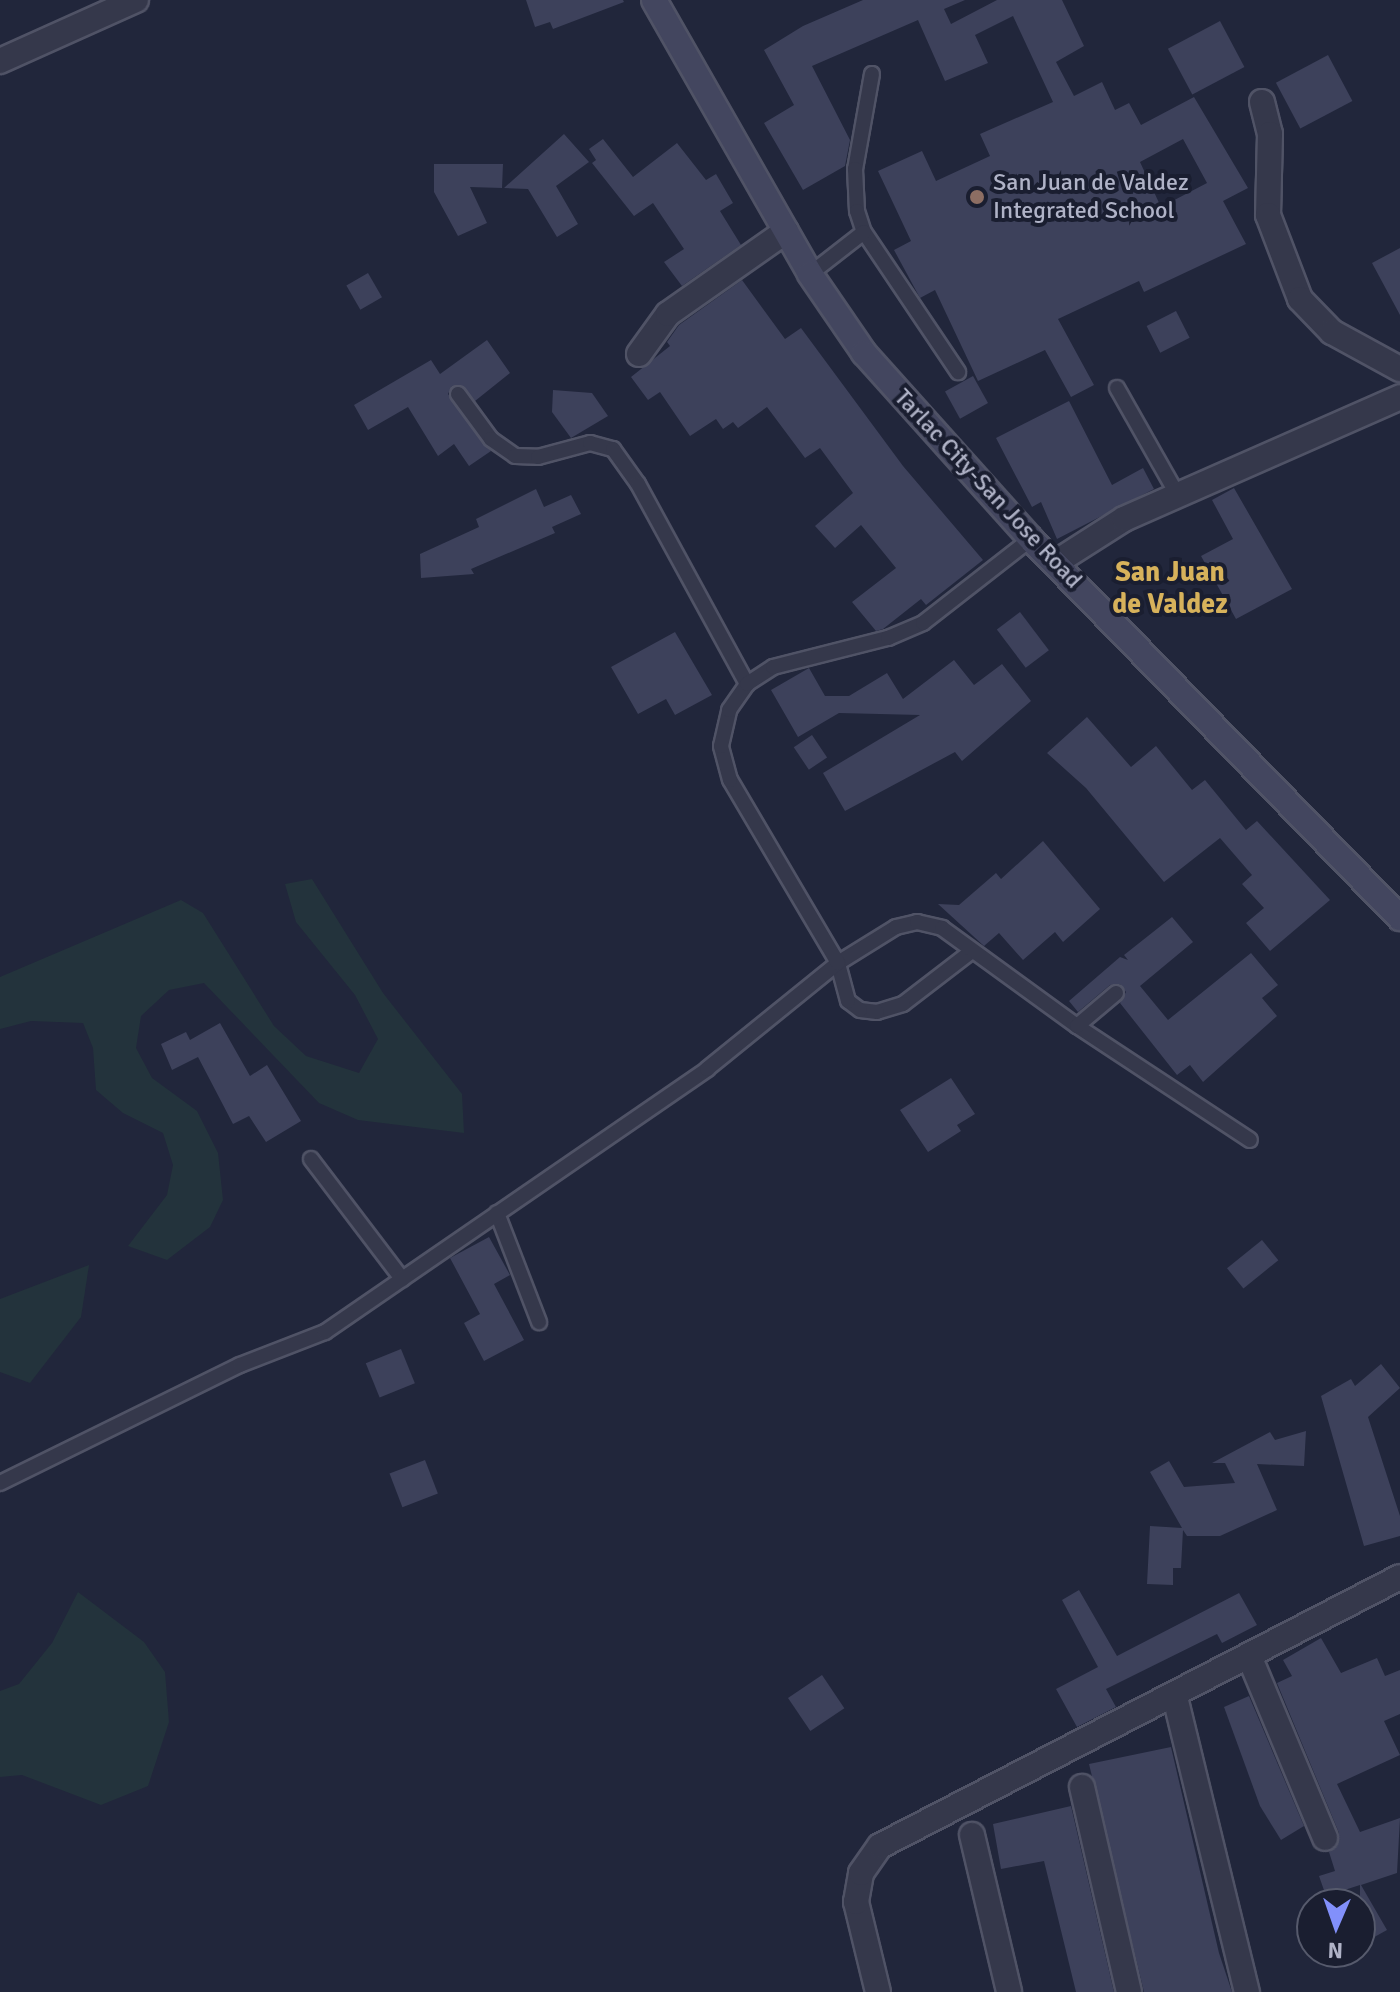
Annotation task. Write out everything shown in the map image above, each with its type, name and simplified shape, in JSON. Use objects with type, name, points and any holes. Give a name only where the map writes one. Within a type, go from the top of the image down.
[{"type":"main road","name":"Tarlac City-San Jose Road","points":[[654,0],[810,274],[881,374],[1031,539],[1400,918]]},
{"type":"street","points":[[0,61],[136,0]]},
{"type":"street","points":[[1262,102],[1270,134],[1268,215],[1300,299],[1332,332],[1400,369]]},
{"type":"street","points":[[639,354],[668,314],[786,231]]},
{"type":"street","points":[[1055,563],[1177,494],[1400,397]]},
{"type":"street","points":[[878,1992],[856,1902],[861,1873],[880,1846],[1175,1697],[1400,1577]]},
{"type":"street","points":[[1249,1656],[1325,1838]]},
{"type":"street","points":[[1175,1697],[1247,1992]]},
{"type":"street","points":[[1082,1787],[1129,1992]]},
{"type":"street","points":[[972,1835],[1009,1992]]},
{"type":"lane","points":[[872,74],[855,169],[864,232],[958,372]]},
{"type":"lane","points":[[810,274],[864,232]]},
{"type":"lane","points":[[1117,388],[1177,494]]},
{"type":"lane","points":[[458,394],[491,439],[515,456],[538,457],[590,443],[613,449],[638,484],[747,684]]},
{"type":"lane","points":[[972,951],[903,1004],[877,1012],[848,1001],[838,963],[764,845],[723,763],[723,726],[747,684],[793,661],[902,633],[994,572],[1031,539]]},
{"type":"lane","points":[[0,1483],[240,1365],[315,1338],[745,1042],[838,963],[887,931],[917,922],[942,928],[1077,1026],[1250,1140]]},
{"type":"lane","points":[[1077,1026],[1116,993]]},
{"type":"lane","points":[[311,1159],[402,1279]]},
{"type":"lane","points":[[497,1213],[539,1322]]},
{"type":"shaded area","points":[[312,879],[383,993],[462,1094],[464,1133],[358,1120],[319,1103],[204,983],[169,990],[141,1016],[136,1048],[152,1078],[197,1111],[218,1153],[223,1200],[210,1227],[167,1260],[128,1246],[167,1195],[173,1165],[163,1133],[123,1113],[96,1090],[93,1048],[83,1023],[31,1021],[0,1029],[0,977],[181,900],[203,913],[274,1026],[306,1056],[359,1073],[378,1039],[355,995],[296,922],[285,884]]},
{"type":"shaded area","points":[[89,1265],[81,1317],[30,1383],[0,1372],[0,1299]]},
{"type":"shaded area","points":[[78,1592],[144,1642],[165,1672],[169,1722],[148,1786],[101,1805],[22,1775],[0,1777],[0,1691],[19,1684],[52,1643]]},
{"type":"building","points":[[526,0],[624,2],[553,29],[550,22],[535,27]]},
{"type":"building","points":[[863,0],[965,0],[944,9],[951,24],[997,0],[1062,0],[1084,46],[1056,62],[1074,96],[1102,82],[1115,110],[1129,103],[1141,125],[1194,97],[1248,188],[1223,201],[1246,244],[1144,292],[1139,281],[1058,319],[1094,385],[1071,397],[1045,350],[978,381],[935,290],[920,298],[894,250],[911,241],[878,171],[922,151],[936,181],[990,156],[980,134],[1053,102],[1013,16],[975,35],[988,63],[945,81],[918,20],[812,66],[850,140],[845,166],[803,190],[764,123],[794,105],[764,50],[803,26]],"holes":[[[1183,139],[1207,183],[1161,207],[1140,162]]]},
{"type":"building","points":[[1220,21],[1244,67],[1192,95],[1168,49]]},
{"type":"building","points":[[1328,55],[1352,101],[1300,129],[1276,83]]},
{"type":"building","points":[[564,134],[589,162],[556,186],[578,224],[557,237],[528,189],[504,188]]},
{"type":"building","points":[[603,139],[633,177],[677,143],[706,180],[716,174],[733,203],[720,211],[741,245],[682,286],[664,262],[684,249],[653,203],[634,216],[592,163],[596,160],[589,149]]},
{"type":"building","points":[[434,164],[503,164],[502,188],[470,187],[487,223],[458,236],[434,192]]},
{"type":"building","points":[[1400,248],[1400,315],[1372,263]]},
{"type":"building","points":[[368,273],[382,297],[360,310],[346,286]]},
{"type":"building","points":[[742,280],[785,339],[801,328],[903,466],[983,560],[926,605],[921,599],[883,629],[876,631],[852,602],[896,568],[861,525],[835,548],[815,526],[853,493],[820,448],[805,458],[767,407],[738,428],[733,422],[723,429],[716,419],[690,436],[660,392],[648,400],[631,377],[670,346],[667,342],[679,325]]},
{"type":"building","points":[[1176,311],[1190,338],[1160,353],[1147,326]]},
{"type":"building","points":[[487,340],[510,373],[475,401],[461,385],[452,386],[448,394],[491,451],[469,466],[454,444],[438,456],[408,407],[368,430],[354,405],[431,360],[440,374]]},
{"type":"building","points":[[973,376],[988,403],[960,419],[945,392]]},
{"type":"building","points":[[553,390],[592,393],[608,416],[571,438],[552,412]]},
{"type":"building","points":[[1069,401],[1112,485],[1143,468],[1154,489],[1057,539],[1041,502],[1032,507],[996,438]]},
{"type":"building","points":[[1234,488],[1292,589],[1236,619],[1201,556],[1233,539],[1212,500]]},
{"type":"building","points":[[536,489],[544,507],[571,495],[581,514],[552,527],[555,533],[471,569],[474,574],[421,578],[420,554],[479,527],[476,519]]},
{"type":"building","points":[[1020,612],[1049,650],[1026,668],[997,629]]},
{"type":"building","points":[[675,632],[712,695],[675,715],[666,699],[638,714],[611,667]]},
{"type":"building","points":[[954,660],[974,685],[1002,664],[1031,701],[962,761],[955,752],[845,811],[823,773],[920,715],[839,713],[798,737],[771,690],[809,668],[825,696],[849,696],[887,673],[903,699]]},
{"type":"building","points":[[1087,717],[1131,767],[1156,746],[1192,790],[1205,780],[1246,830],[1257,821],[1330,900],[1270,951],[1246,923],[1264,908],[1242,884],[1252,875],[1220,838],[1164,882],[1086,788],[1047,753]]},
{"type":"building","points":[[812,735],[827,757],[809,770],[794,747]]},
{"type":"building","points":[[1043,841],[1100,909],[1063,942],[1055,932],[1023,960],[999,933],[984,946],[938,904],[959,905],[996,873],[1001,879]]},
{"type":"building","points":[[1172,917],[1193,942],[1140,986],[1168,1020],[1251,953],[1278,985],[1262,998],[1277,1016],[1203,1082],[1190,1065],[1177,1075],[1120,1003],[1126,992],[1120,984],[1110,985],[1078,1012],[1069,1001],[1120,957],[1128,960],[1124,955]]},
{"type":"building","points":[[220,1023],[250,1076],[267,1065],[301,1121],[266,1142],[249,1116],[233,1124],[198,1057],[172,1070],[161,1044],[186,1032],[190,1040]]},
{"type":"building","points":[[951,1078],[975,1114],[957,1125],[961,1131],[928,1152],[900,1110]]},
{"type":"building","points":[[489,1237],[510,1275],[494,1284],[524,1340],[484,1361],[464,1323],[480,1314],[450,1258]]},
{"type":"building","points":[[1262,1240],[1278,1260],[1243,1289],[1227,1268]]},
{"type":"building","points":[[401,1349],[415,1383],[380,1398],[366,1363]]},
{"type":"building","points":[[1381,1364],[1400,1388],[1368,1417],[1400,1516],[1400,1536],[1364,1546],[1321,1396],[1351,1379],[1355,1386]]},
{"type":"building","points":[[1306,1431],[1304,1466],[1257,1464],[1277,1510],[1220,1536],[1187,1536],[1183,1530],[1181,1568],[1173,1568],[1173,1585],[1147,1584],[1150,1526],[1182,1528],[1150,1472],[1169,1461],[1184,1487],[1235,1483],[1225,1463],[1212,1463],[1270,1432],[1275,1440]]},
{"type":"building","points":[[425,1460],[438,1494],[402,1507],[390,1474]]},
{"type":"building","points":[[1079,1590],[1117,1656],[1239,1593],[1257,1625],[1222,1643],[1217,1634],[1106,1689],[1116,1707],[1077,1727],[1056,1689],[1098,1667],[1062,1600]]},
{"type":"building","points":[[1321,1638],[1341,1673],[1377,1658],[1385,1676],[1400,1670],[1400,1714],[1384,1721],[1400,1755],[1337,1784],[1360,1832],[1400,1818],[1397,1873],[1361,1885],[1363,1888],[1360,1885],[1323,1888],[1319,1876],[1335,1871],[1329,1852],[1337,1846],[1339,1833],[1277,1683],[1292,1676],[1283,1660]]},
{"type":"building","points":[[822,1675],[844,1708],[810,1731],[788,1698]]},
{"type":"building","points":[[1249,1696],[1304,1826],[1281,1840],[1260,1806],[1224,1707]]},
{"type":"building","points":[[1171,1747],[1219,1953],[1232,1992],[1144,1992],[1089,1764]]},
{"type":"building","points":[[1071,1806],[1114,1992],[1076,1992],[1044,1861],[1001,1869],[993,1824]]},
{"type":"building","points":[[1376,1911],[1387,1930],[1376,1936]]},
{"type":"place","name":"San Juan de Valdez Integrated School","points":[[977,197]]},
{"type":"district","name":"San Juan de Valdez","points":[[1170,588]]}]
